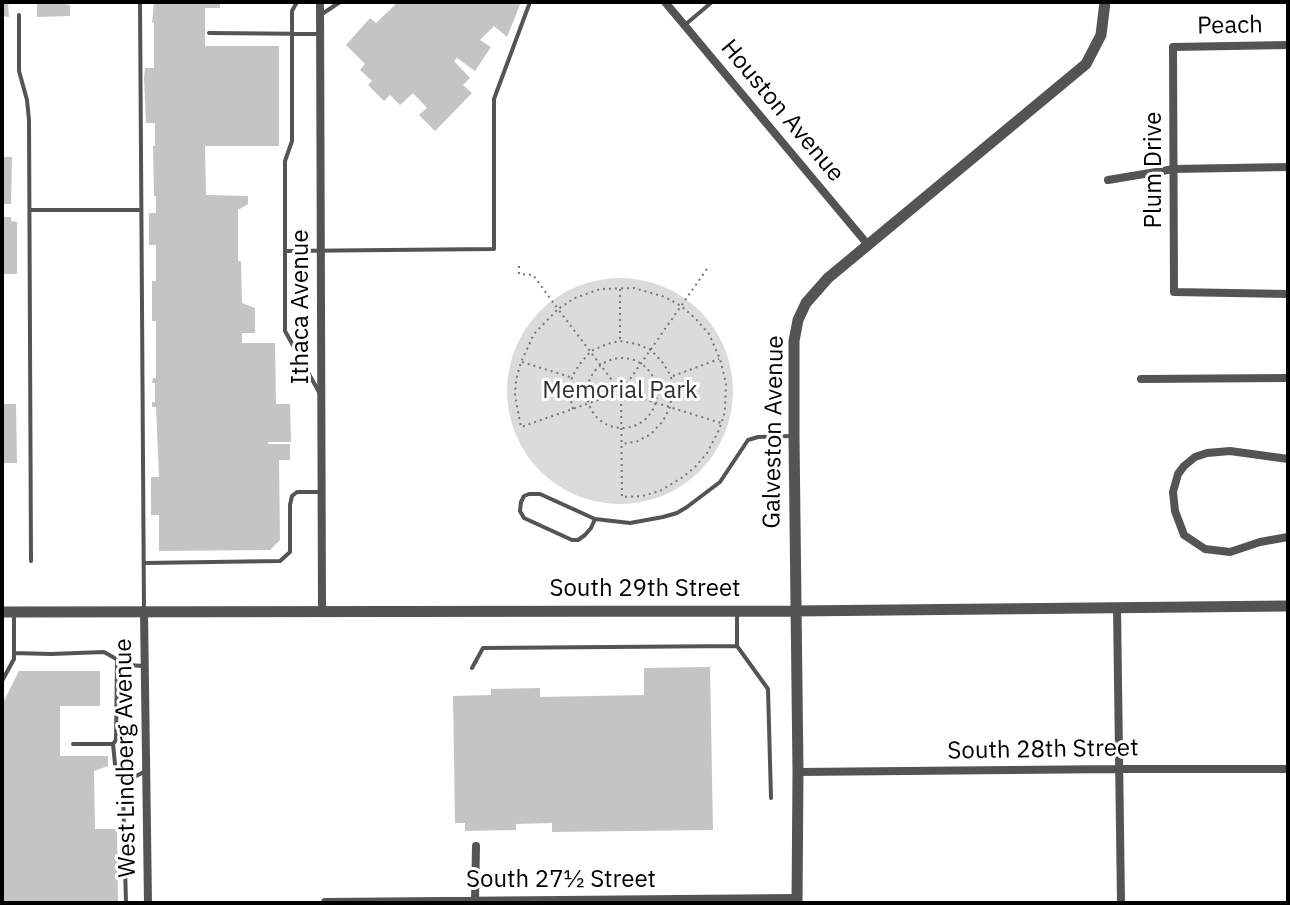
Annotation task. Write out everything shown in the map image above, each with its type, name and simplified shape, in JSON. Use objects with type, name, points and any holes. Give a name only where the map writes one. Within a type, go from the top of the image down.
[{"type":"street","name":"Ithaca Avenue","points":[[320,2],[322,612]]},
{"type":"street","name":"Houston Avenue","points":[[665,2],[869,246]]},
{"type":"street","name":"Galveston Avenue","points":[[797,901],[794,341],[798,320],[806,303],[828,278],[1086,64],[1101,35],[1105,2]]},
{"type":"street","name":"Peach","points":[[1173,47],[1288,45]]},
{"type":"street","name":"Plum Drive","points":[[1173,47],[1174,292],[1288,294]]},
{"type":"street","points":[[1108,180],[1174,169],[1288,167]]},
{"type":"street","points":[[1141,379],[1288,378]]},
{"type":"street","points":[[1288,459],[1230,451],[1207,453],[1195,457],[1184,466],[1178,474],[1173,492],[1175,511],[1184,535],[1205,549],[1230,552],[1288,537]]},
{"type":"street","name":"South 29th Street","points":[[8,612],[794,611],[1288,606]]},
{"type":"street","points":[[1117,607],[1121,903]]},
{"type":"street","name":"West Lindberg Avenue","points":[[144,612],[148,903]]},
{"type":"street","name":"South 28th Street","points":[[798,772],[1288,769]]},
{"type":"street","points":[[475,902],[476,846]]},
{"type":"street","name":"South 27½ Street","points":[[325,902],[797,901]]},
{"type":"lane","points":[[140,2],[144,612]]},
{"type":"lane","points":[[297,2],[292,11],[292,141],[285,161],[285,331],[321,397]]},
{"type":"lane","points":[[320,15],[340,2]]},
{"type":"lane","points":[[285,251],[494,249],[494,99],[530,2]]},
{"type":"lane","points":[[685,26],[712,2]]},
{"type":"lane","points":[[19,15],[19,71],[29,107],[31,561]]},
{"type":"lane","points":[[209,33],[320,34]]},
{"type":"lane","points":[[30,210],[141,210]]},
{"type":"lane","points":[[595,519],[585,535],[572,540],[524,518],[520,511],[521,502],[524,496],[540,494],[595,519],[630,523],[663,517],[677,513],[720,482],[748,440],[794,436]]},
{"type":"lane","points":[[144,563],[280,561],[290,552],[292,496],[297,492],[322,492]]},
{"type":"lane","points":[[737,610],[737,646],[768,689],[771,798]]},
{"type":"lane","points":[[2,681],[14,659],[8,612]]},
{"type":"lane","points":[[472,668],[483,648],[737,646]]},
{"type":"lane","points":[[14,653],[104,652],[127,665],[145,666]]},
{"type":"lane","points":[[117,660],[116,740],[113,744],[115,764],[124,782]]},
{"type":"lane","points":[[73,744],[113,744]]},
{"type":"lane","points":[[124,782],[146,771]]},
{"type":"lane","points":[[124,782],[126,903]]},
{"type":"path","points":[[519,266],[519,274],[533,275],[558,309],[601,364],[621,392],[622,497],[660,491],[696,466],[707,453],[721,423],[726,383],[709,334],[681,306],[665,297],[620,288],[593,291],[558,309],[534,334],[521,362],[515,396],[521,427],[621,392],[651,350],[681,306],[709,266]]},
{"type":"path","points":[[620,288],[620,341]]},
{"type":"path","points":[[573,410],[570,392],[572,377],[591,351],[620,341],[651,350],[671,376],[670,407],[651,434],[622,444]]},
{"type":"path","points":[[626,357],[641,364],[654,377],[657,389],[652,412],[633,427],[621,429],[601,422],[588,405],[586,393],[594,370],[614,358],[626,357]]},
{"type":"path","points":[[671,376],[720,359]]},
{"type":"path","points":[[521,362],[572,377]]},
{"type":"path","points":[[621,392],[721,423]]},
{"type":"green space","name":"Memorial Park","points":[[620,278],[663,286],[700,311],[725,348],[733,391],[725,434],[700,471],[663,496],[620,504],[577,496],[540,471],[515,434],[507,391],[515,348],[540,311],[577,286]]},
{"type":"building","points":[[2,2],[8,2],[9,17],[2,16]]},
{"type":"building","points":[[37,2],[67,2],[70,16],[37,17]]},
{"type":"building","points":[[154,2],[220,2],[220,8],[205,8],[205,46],[279,46],[279,146],[205,146],[206,195],[248,196],[248,204],[238,210],[238,261],[241,261],[242,303],[255,308],[255,333],[242,333],[242,343],[275,343],[276,404],[290,404],[291,442],[268,442],[290,444],[290,460],[279,460],[280,540],[270,550],[159,551],[159,515],[151,515],[151,477],[159,477],[156,407],[152,407],[155,383],[152,383],[156,378],[152,281],[156,281],[156,245],[149,245],[149,213],[156,213],[155,123],[146,123],[144,78],[145,68],[154,68]]},
{"type":"building","points":[[393,2],[521,2],[507,37],[494,26],[480,40],[491,47],[475,71],[457,58],[454,61],[470,78],[463,85],[472,93],[435,131],[419,115],[427,108],[413,93],[400,105],[390,95],[384,101],[368,85],[372,81],[360,70],[365,64],[346,45],[370,18],[376,23],[395,5]]},
{"type":"building","points":[[2,157],[12,157],[11,204],[2,204]]},
{"type":"building","points":[[2,217],[11,217],[11,221],[17,222],[17,274],[2,274]]},
{"type":"building","points":[[2,404],[16,404],[17,463],[2,463]]},
{"type":"building","points":[[710,667],[713,830],[552,832],[552,823],[516,824],[516,830],[465,831],[465,823],[455,823],[453,696],[491,695],[491,689],[540,688],[540,697],[644,695],[644,668]]},
{"type":"building","points":[[19,671],[100,671],[100,706],[60,706],[60,756],[108,756],[108,766],[94,771],[95,829],[117,829],[118,903],[2,903],[2,705]]}]
